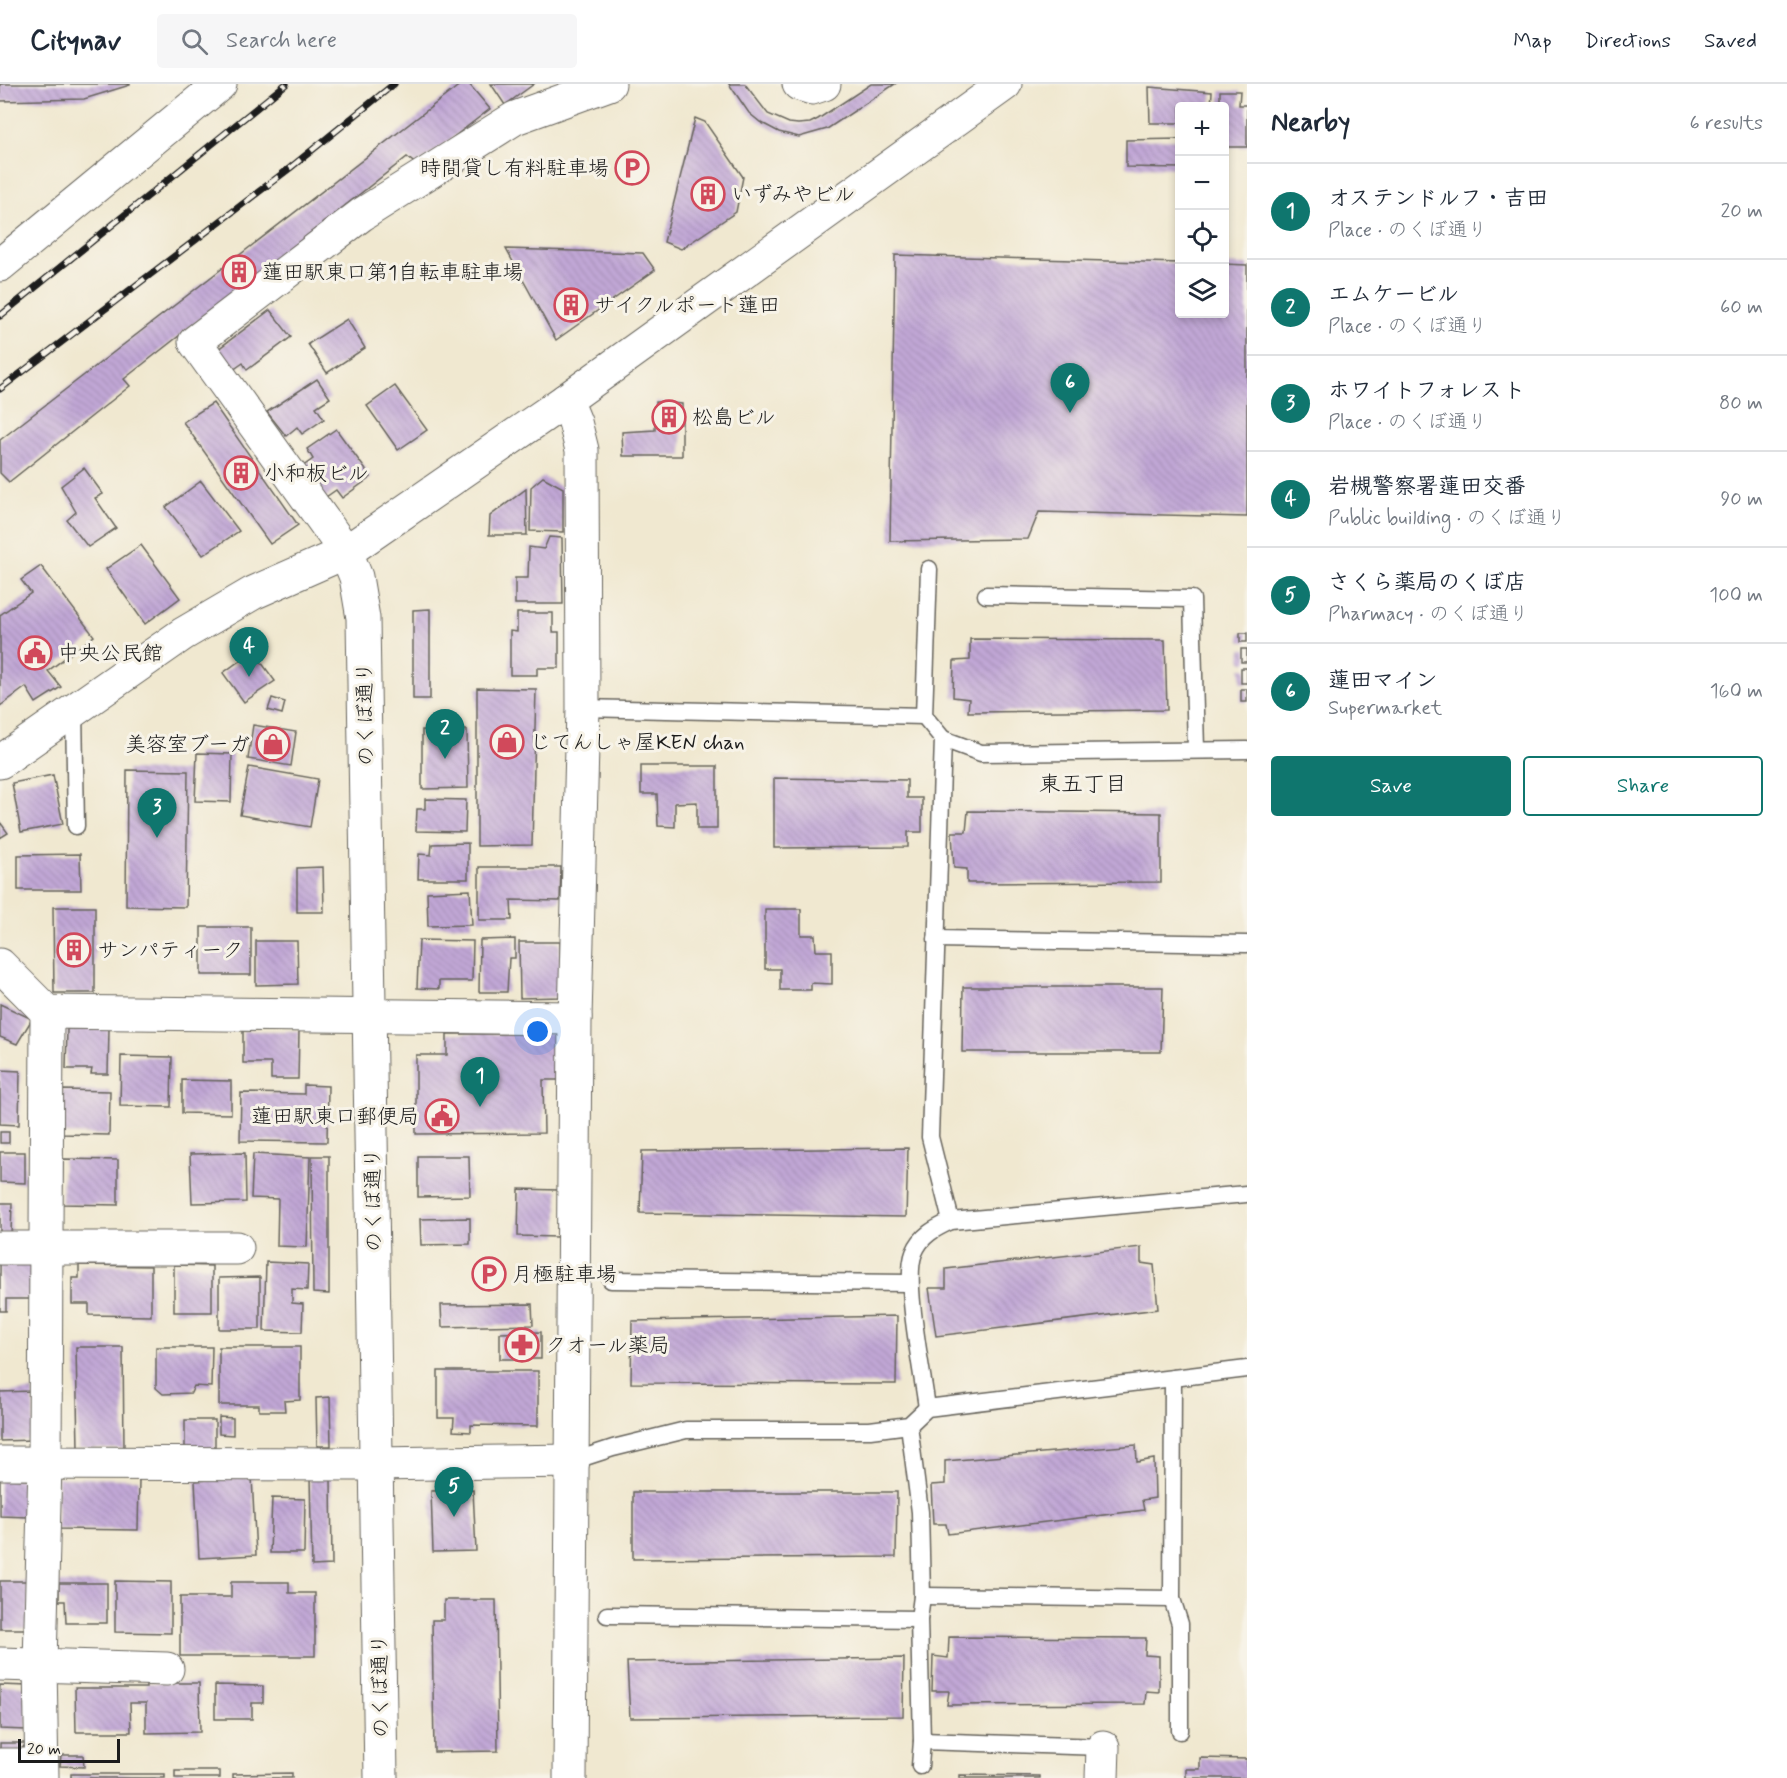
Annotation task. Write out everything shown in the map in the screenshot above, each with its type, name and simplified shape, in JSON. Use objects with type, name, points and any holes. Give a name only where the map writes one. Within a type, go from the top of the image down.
[{"type":"street","points":[[0,265],[220,84]]},
{"type":"street","name":"のくぼ通り","points":[[381,1778],[371,1015],[363,618],[356,578],[346,552],[195,342],[361,215],[515,118],[609,84]]},
{"type":"street","points":[[799,84],[812,88],[824,84]]},
{"type":"street","points":[[0,762],[183,634],[253,593],[346,552],[566,400],[1005,84]]},
{"type":"street","points":[[566,400],[575,422],[582,450],[583,708],[575,1018],[570,1778]]},
{"type":"street","points":[[0,965],[47,1012],[575,1018]]},
{"type":"street","points":[[0,1765],[41,1771],[40,1664],[45,1463],[47,1012]]},
{"type":"street","points":[[0,1248],[237,1248]]},
{"type":"street","points":[[0,1462],[377,1464],[573,1461]]},
{"type":"street","points":[[0,1664],[167,1669]]},
{"type":"lane","points":[[929,569],[924,716],[943,739],[981,753],[1247,750]]},
{"type":"lane","points":[[986,595],[1192,599],[1196,750]]},
{"type":"lane","points":[[583,708],[924,716]]},
{"type":"lane","points":[[74,710],[76,826]]},
{"type":"lane","points":[[943,739],[930,1137],[951,1221]]},
{"type":"lane","points":[[936,939],[1247,944]]},
{"type":"lane","points":[[927,1408],[910,1283],[913,1253],[927,1233],[951,1221],[1246,1194]]},
{"type":"lane","points":[[611,1280],[910,1283]]},
{"type":"lane","points":[[573,1461],[613,1448],[686,1430],[870,1431],[909,1425],[927,1408],[1247,1369]]},
{"type":"lane","points":[[1173,1378],[1172,1599],[1180,1624],[1180,1731]]},
{"type":"lane","points":[[909,1425],[920,1512],[922,1596],[919,1619],[922,1741],[920,1766]]},
{"type":"lane","points":[[922,1596],[1172,1599]]},
{"type":"lane","points":[[607,1615],[919,1619]]},
{"type":"lane","points":[[922,1741],[1103,1763]]},
{"type":"building","points":[[0,84],[130,85],[84,99],[0,101]]},
{"type":"building","name":"蓮田駅東口第1自転車駐車場","points":[[461,84],[469,84],[490,109],[417,165],[407,157],[124,379],[130,386],[9,482],[0,473],[0,440]]},
{"type":"building","points":[[491,84],[534,84],[505,105]]},
{"type":"building","points":[[729,84],[745,84],[768,114],[789,123],[798,124],[810,123],[818,119],[871,84],[895,84],[827,129],[799,137],[779,132],[760,122],[749,113]]},
{"type":"building","points":[[1149,87],[1212,92],[1211,102],[1175,102],[1175,123],[1150,123]]},
{"type":"building","points":[[1220,91],[1240,91],[1239,105],[1247,105],[1247,147],[1229,147],[1229,102],[1220,102]]},
{"type":"building","name":"いずみやビル","points":[[695,118],[705,122],[743,177],[736,212],[681,249],[664,242]]},
{"type":"building","points":[[1175,139],[1175,168],[1126,167],[1126,140]]},
{"type":"building","name":"サイクルポート蓮田","points":[[506,249],[643,253],[655,270],[556,340]]},
{"type":"building","points":[[895,255],[1175,263],[1175,318],[1229,318],[1229,264],[1247,265],[1247,517],[1039,512],[1028,539],[890,541]]},
{"type":"building","points":[[270,310],[291,337],[247,370],[243,363],[233,370],[217,350]]},
{"type":"building","points":[[347,319],[365,348],[327,373],[308,344]]},
{"type":"building","points":[[317,379],[330,398],[316,407],[324,419],[302,434],[297,427],[286,436],[267,412]]},
{"type":"building","points":[[395,386],[427,430],[398,450],[367,406]]},
{"type":"building","name":"松島ビル","points":[[656,402],[682,404],[682,456],[623,456],[622,432],[655,430]]},
{"type":"building","name":"小和板ビル","points":[[213,403],[298,525],[270,544],[183,422]]},
{"type":"building","points":[[336,429],[371,477],[342,498],[336,490],[323,499],[302,467],[313,459],[307,449]]},
{"type":"building","points":[[84,468],[103,494],[95,498],[116,528],[88,547],[67,520],[76,512],[61,486]]},
{"type":"building","points":[[543,477],[563,488],[563,532],[530,531],[531,487]]},
{"type":"building","points":[[201,481],[239,531],[203,555],[166,507]]},
{"type":"building","points":[[526,489],[527,535],[489,535],[490,516]]},
{"type":"building","points":[[549,537],[562,538],[563,604],[515,604],[515,578],[528,578],[529,547],[544,549]]},
{"type":"building","points":[[141,545],[180,598],[145,624],[106,569]]},
{"type":"building","name":"中央公民館","points":[[41,566],[94,636],[48,671],[61,687],[36,703],[26,687],[0,706],[0,615],[31,593],[21,580]]},
{"type":"building","points":[[430,609],[430,699],[413,699],[413,610]]},
{"type":"building","points":[[517,613],[553,613],[553,632],[559,632],[559,668],[537,668],[537,675],[510,675],[510,631],[517,632]]},
{"type":"building","points":[[1240,633],[1247,633],[1247,642],[1240,642]]},
{"type":"building","points":[[970,639],[1165,640],[1167,710],[968,712],[969,699],[953,697],[954,661],[970,660]]},
{"type":"building","points":[[1241,649],[1247,649],[1247,662],[1241,662]]},
{"type":"building","points":[[253,651],[275,681],[244,702],[223,673]]},
{"type":"building","points":[[1241,668],[1247,668],[1247,683],[1241,683]]},
{"type":"building","points":[[477,688],[536,689],[532,845],[477,846]]},
{"type":"building","points":[[1241,689],[1247,689],[1247,702],[1241,702]]},
{"type":"building","points":[[272,698],[285,702],[282,714],[268,710]]},
{"type":"building","points":[[253,725],[296,732],[291,766],[248,759]]},
{"type":"building","points":[[422,730],[467,730],[468,788],[422,789]]},
{"type":"building","points":[[197,753],[232,754],[231,802],[195,801]]},
{"type":"building","points":[[641,766],[717,766],[717,829],[697,829],[697,802],[675,803],[675,827],[658,826],[657,794],[641,794]]},
{"type":"building","points":[[249,767],[318,779],[310,827],[240,815]]},
{"type":"building","points":[[127,770],[188,771],[186,907],[126,906]]},
{"type":"building","points":[[53,775],[63,824],[21,832],[12,783]]},
{"type":"building","points":[[774,778],[907,780],[907,798],[922,798],[922,832],[908,832],[908,847],[774,848]]},
{"type":"building","points":[[425,799],[466,800],[465,832],[416,831],[417,809],[425,809]]},
{"type":"building","points":[[968,811],[1161,813],[1161,882],[967,883],[967,869],[954,868],[952,832],[966,832]]},
{"type":"building","points":[[0,822],[8,833],[0,838]]},
{"type":"building","points":[[468,843],[468,879],[418,879],[419,854],[431,855],[432,844]]},
{"type":"building","points":[[80,854],[81,890],[18,890],[18,855]]},
{"type":"building","points":[[323,867],[324,912],[297,912],[297,868]]},
{"type":"building","points":[[479,867],[561,867],[560,901],[511,900],[512,920],[479,920]]},
{"type":"building","points":[[470,890],[472,925],[428,926],[427,892]]},
{"type":"building","name":"サンパティーク","points":[[53,907],[95,907],[95,993],[54,993]]},
{"type":"building","points":[[765,909],[801,909],[801,935],[815,935],[816,951],[832,951],[832,984],[811,983],[811,990],[780,990],[780,969],[765,969]]},
{"type":"building","points":[[201,927],[251,927],[251,975],[201,975]]},
{"type":"building","points":[[515,939],[515,958],[509,958],[507,992],[479,992],[480,940]]},
{"type":"building","points":[[419,940],[473,941],[472,981],[439,981],[439,989],[417,988]]},
{"type":"building","points":[[256,941],[297,941],[298,984],[256,985]]},
{"type":"building","points":[[519,942],[560,942],[561,997],[520,998]]},
{"type":"building","points":[[963,987],[1163,987],[1161,1052],[962,1052]]},
{"type":"building","points":[[0,1004],[32,1019],[17,1044],[0,1037]]},
{"type":"building","points":[[67,1029],[109,1029],[108,1074],[91,1074],[92,1069],[66,1069]]},
{"type":"building","points":[[243,1031],[299,1031],[298,1079],[271,1079],[271,1063],[243,1063]]},
{"type":"building","points":[[447,1034],[561,1034],[561,1080],[543,1080],[544,1133],[416,1134],[416,1055],[447,1055]]},
{"type":"building","points":[[121,1056],[172,1057],[171,1107],[120,1106]]},
{"type":"building","points":[[0,1070],[20,1071],[19,1125],[0,1124]]},
{"type":"building","points":[[182,1080],[231,1081],[231,1114],[182,1113]]},
{"type":"building","points":[[304,1085],[328,1086],[327,1142],[240,1141],[241,1093],[304,1094]]},
{"type":"building","points":[[62,1090],[110,1091],[109,1135],[61,1134]]},
{"type":"building","points":[[0,1132],[9,1132],[9,1143],[0,1143]]},
{"type":"building","points":[[908,1148],[906,1217],[640,1213],[642,1151]]},
{"type":"building","points":[[0,1152],[25,1152],[25,1183],[0,1182]]},
{"type":"building","points":[[245,1153],[246,1202],[192,1203],[190,1154]]},
{"type":"building","points":[[253,1154],[310,1157],[307,1247],[277,1246],[278,1199],[251,1198]]},
{"type":"building","points":[[312,1156],[329,1156],[329,1294],[313,1293]]},
{"type":"building","points":[[418,1156],[469,1156],[470,1196],[418,1197]]},
{"type":"building","points":[[63,1159],[118,1160],[118,1205],[62,1204]]},
{"type":"building","points":[[519,1189],[558,1190],[558,1237],[518,1236]]},
{"type":"building","points":[[0,1203],[12,1203],[11,1234],[0,1234]]},
{"type":"building","points":[[470,1218],[470,1244],[421,1245],[420,1219]]},
{"type":"building","points":[[1141,1247],[1141,1263],[1154,1265],[1158,1309],[936,1336],[929,1288],[946,1288],[946,1269]]},
{"type":"building","points":[[266,1262],[308,1264],[307,1290],[292,1289],[292,1303],[303,1304],[302,1332],[264,1331]]},
{"type":"building","points":[[0,1264],[32,1264],[32,1299],[6,1299],[6,1311],[0,1311]]},
{"type":"building","points":[[79,1265],[151,1266],[151,1316],[89,1315],[89,1304],[72,1304],[72,1278],[79,1278]]},
{"type":"building","points":[[174,1265],[212,1266],[212,1312],[174,1312]]},
{"type":"building","points":[[260,1277],[260,1329],[219,1329],[219,1278]]},
{"type":"building","points":[[532,1304],[533,1325],[442,1327],[441,1305]]},
{"type":"building","points":[[897,1316],[896,1384],[631,1383],[632,1321]]},
{"type":"building","points":[[541,1332],[541,1359],[500,1359],[500,1333]]},
{"type":"building","points":[[76,1347],[123,1347],[124,1449],[78,1449]]},
{"type":"building","points":[[156,1347],[212,1347],[211,1387],[194,1386],[191,1393],[163,1394],[156,1388]]},
{"type":"building","points":[[219,1347],[300,1347],[300,1400],[284,1401],[285,1411],[259,1411],[259,1405],[219,1405]]},
{"type":"building","points":[[438,1371],[538,1371],[538,1426],[471,1425],[471,1432],[453,1431],[454,1418],[438,1418]]},
{"type":"building","points":[[33,1391],[34,1440],[0,1441],[0,1392]]},
{"type":"building","points":[[330,1397],[331,1446],[317,1446],[316,1398]]},
{"type":"building","points":[[219,1417],[233,1418],[233,1435],[219,1434]]},
{"type":"building","points":[[185,1420],[215,1420],[215,1449],[185,1449]]},
{"type":"building","points":[[1136,1445],[1137,1462],[1154,1459],[1155,1498],[1142,1500],[1144,1510],[948,1534],[946,1524],[933,1524],[931,1485],[945,1484],[945,1461]]},
{"type":"building","points":[[252,1477],[256,1555],[199,1558],[195,1481]]},
{"type":"building","points":[[310,1477],[331,1477],[332,1565],[312,1566]]},
{"type":"building","points":[[58,1478],[139,1479],[138,1530],[57,1529]]},
{"type":"building","points":[[0,1479],[30,1480],[29,1517],[0,1516]]},
{"type":"building","points":[[473,1490],[476,1551],[433,1552],[431,1491]]},
{"type":"building","points":[[633,1492],[897,1492],[896,1557],[633,1559]]},
{"type":"building","points":[[272,1498],[305,1499],[304,1553],[270,1553]]},
{"type":"building","points":[[0,1581],[29,1581],[29,1629],[0,1629]]},
{"type":"building","points":[[115,1581],[171,1582],[171,1633],[115,1632]]},
{"type":"building","points":[[231,1582],[289,1582],[289,1593],[315,1593],[315,1656],[180,1656],[180,1597],[231,1597]]},
{"type":"building","points":[[59,1583],[107,1583],[107,1623],[66,1623],[65,1601],[59,1601]]},
{"type":"building","points":[[444,1600],[496,1600],[498,1751],[434,1752],[432,1620],[444,1620]]},
{"type":"building","points":[[949,1637],[1146,1638],[1145,1655],[1159,1656],[1159,1692],[1146,1691],[1145,1704],[947,1705],[949,1691],[932,1691],[933,1656],[948,1658]]},
{"type":"building","points":[[904,1658],[903,1716],[630,1718],[627,1662]]},
{"type":"building","points":[[146,1683],[199,1683],[200,1732],[146,1733],[146,1703],[130,1703],[131,1732],[76,1732],[75,1688],[146,1688]]},
{"type":"building","points":[[0,1685],[28,1686],[27,1730],[0,1729]]},
{"type":"building","points":[[215,1685],[263,1686],[263,1703],[252,1703],[252,1719],[215,1719]]},
{"type":"building","points":[[0,1743],[26,1743],[18,1755],[0,1754]]},
{"type":"building","points":[[61,1755],[83,1755],[84,1767],[60,1766]]},
{"type":"building","points":[[1200,1758],[1247,1759],[1247,1778],[1186,1778],[1186,1769],[1200,1769]]},
{"type":"building","points":[[175,1771],[220,1771],[220,1778],[175,1778]]},
{"type":"building","points":[[292,1773],[292,1778],[233,1778],[233,1774]]},
{"type":"building","points":[[71,1774],[165,1774],[165,1778],[71,1778]]},
{"type":"building","points":[[960,1775],[1040,1776],[1040,1778],[960,1778]]},
{"type":"railway","points":[[0,316],[286,84]]},
{"type":"railway","points":[[0,389],[290,168],[394,84]]},
{"type":"place","name":"時間貸し有料駐車場","points":[[632,168]]},
{"type":"place","name":"いずみやビル","points":[[708,194]]},
{"type":"place","name":"蓮田駅東口第1自転車駐車場","points":[[239,272]]},
{"type":"place","name":"サイクルポート蓮田","points":[[571,305]]},
{"type":"place","name":"蓮田マイン","points":[[1070,413]]},
{"type":"place","name":"松島ビル","points":[[669,417]]},
{"type":"place","name":"小和板ビル","points":[[241,473]]},
{"type":"place","name":"中央公民館","points":[[35,653]]},
{"type":"place","name":"岩槻警察署蓮田交番","points":[[249,677]]},
{"type":"place","name":"じてんしゃ屋KEN chan","points":[[507,742]]},
{"type":"place","name":"美容室ブーガ","points":[[273,744]]},
{"type":"place","name":"エムケービル","points":[[445,759]]},
{"type":"place","name":"ホワイトフォレスト","points":[[157,838]]},
{"type":"place","name":"サンパティーク","points":[[74,950]]},
{"type":"place","name":"オステンドルフ・吉田","points":[[480,1107]]},
{"type":"place","name":"蓮田駅東口郵便局","points":[[442,1116]]},
{"type":"place","name":"月極駐車場","points":[[489,1274]]},
{"type":"place","name":"クオール薬局","points":[[522,1345]]},
{"type":"place","name":"さくら薬局のくぼ店","points":[[454,1517]]},
{"type":"district","name":"東五丁目","points":[[1083,783]]}]
